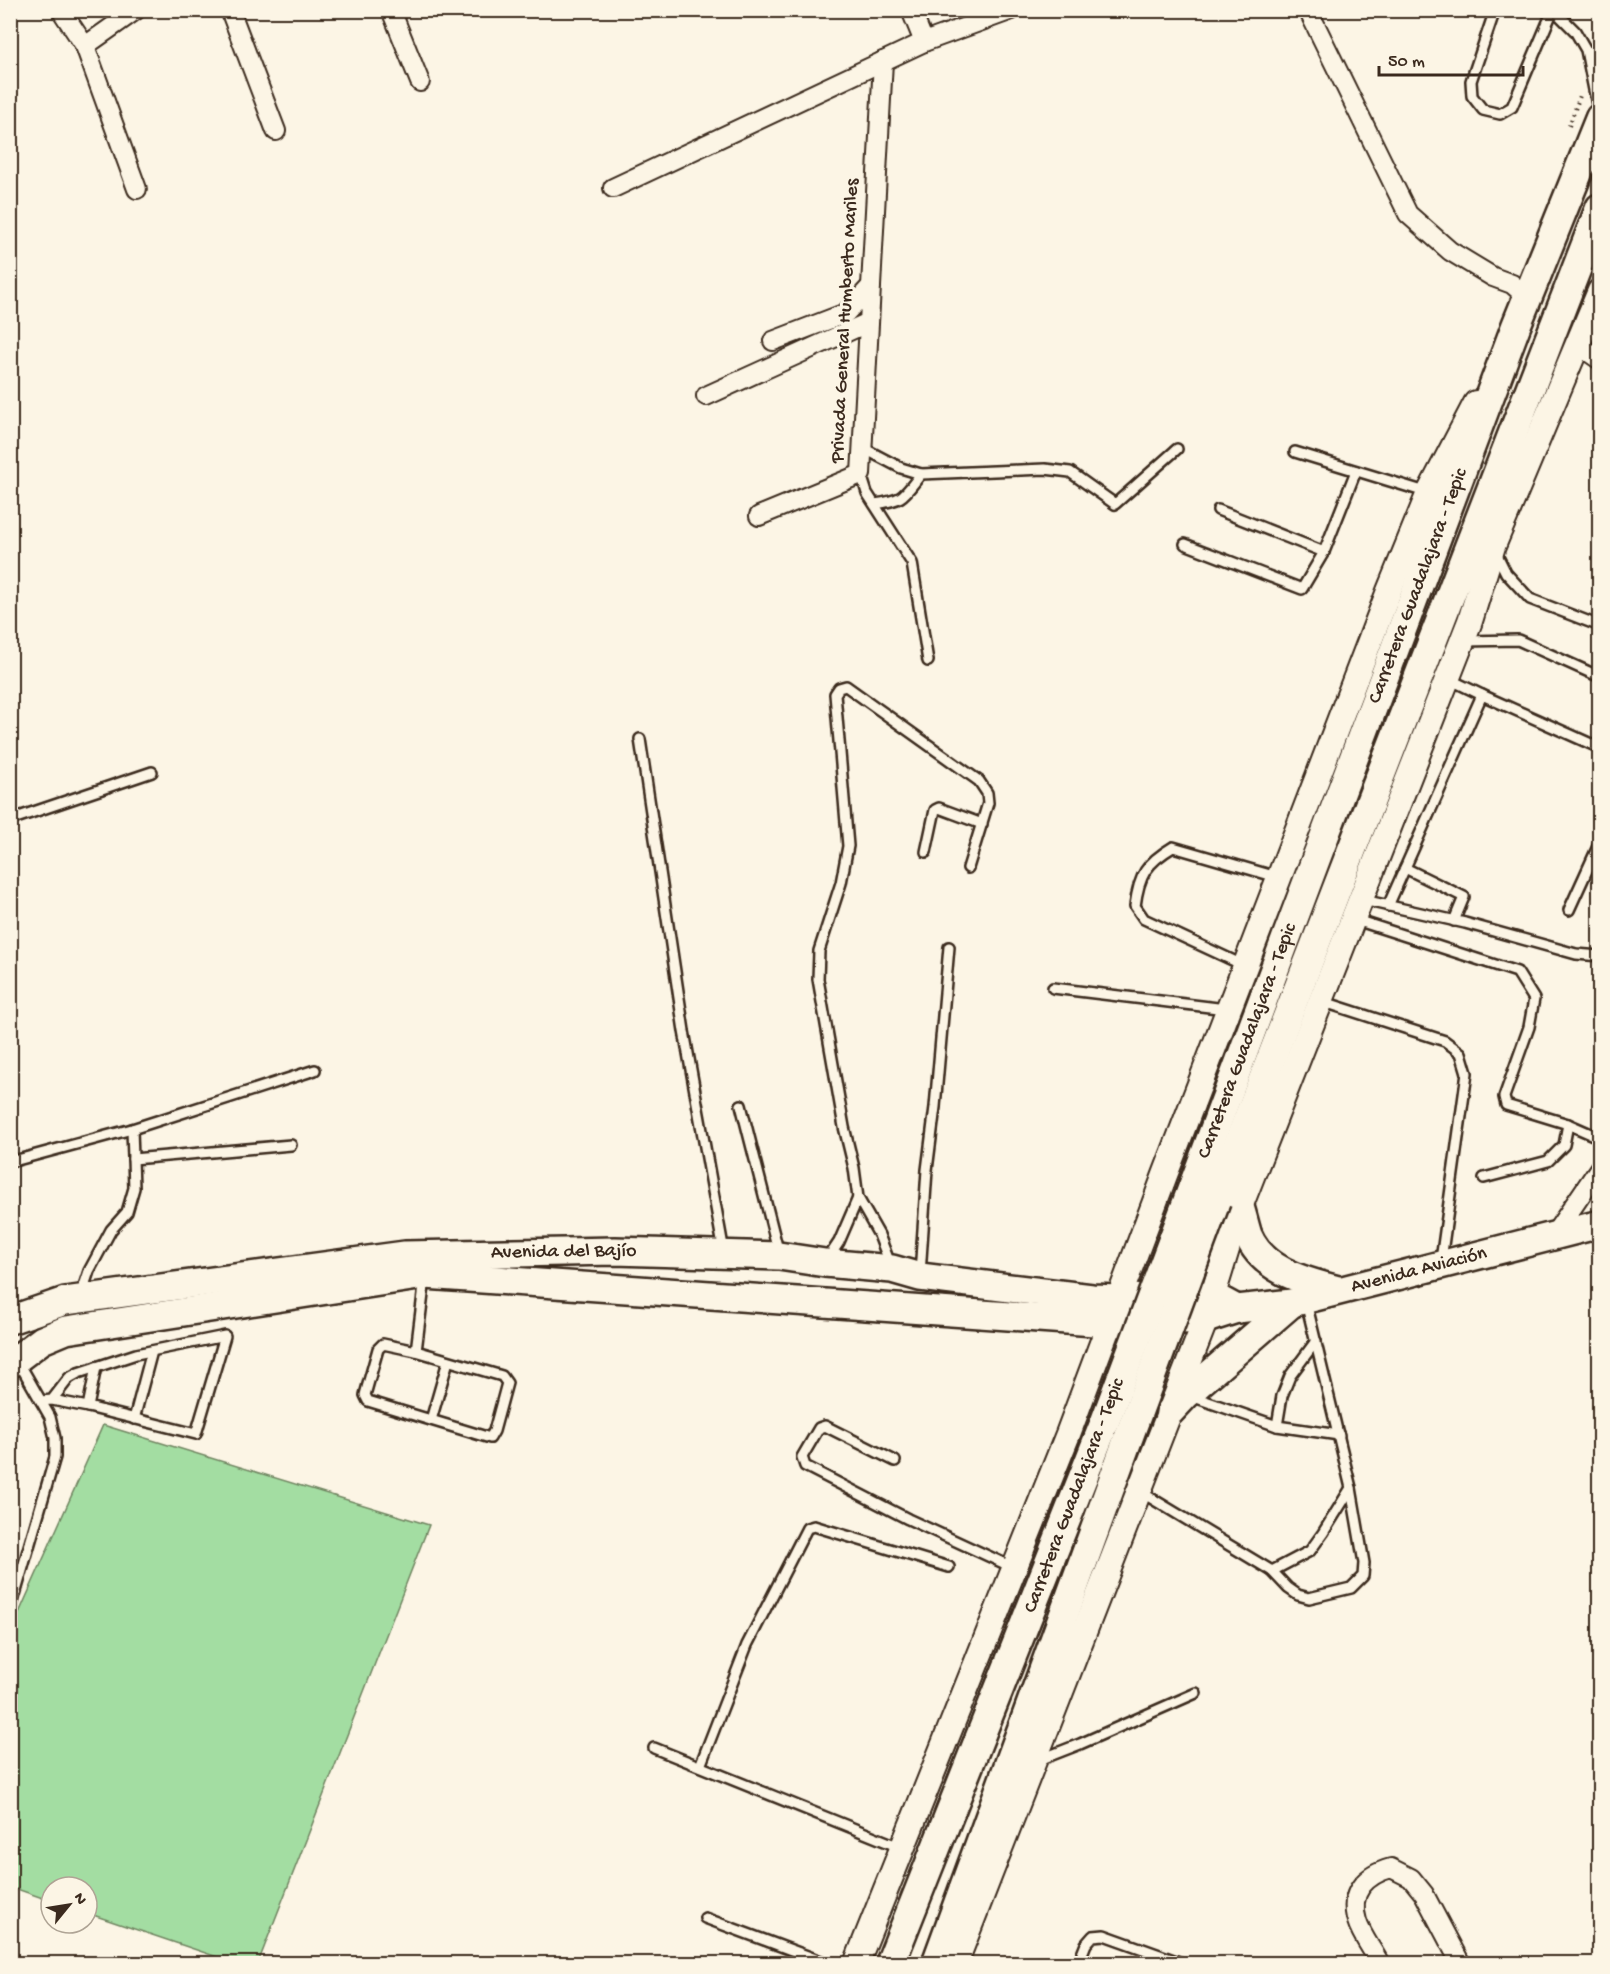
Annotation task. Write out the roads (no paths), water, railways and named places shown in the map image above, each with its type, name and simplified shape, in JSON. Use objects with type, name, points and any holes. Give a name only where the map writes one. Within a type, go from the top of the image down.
[{"type":"highway","name":"Carretera Guadalajara - Tepic","points":[[1216,1199],[1440,496],[1528,298],[1599,118]]},
{"type":"highway","name":"Carretera Guadalajara - Tepic","points":[[890,1964],[1216,1199],[1599,208]]},
{"type":"highway","name":"Carretera Guadalajara - Tepic","points":[[936,1964],[1116,1432]]},
{"type":"main road","points":[[955,1964],[1144,1480],[1178,1403],[1209,1308],[1216,1199],[1321,1002],[1462,641],[1493,546],[1577,344],[1595,311],[1599,291]]},
{"type":"main road","points":[[856,1964],[1068,1434],[1279,878],[1440,496]]},
{"type":"main road","points":[[1165,1175],[1189,1209],[1199,1215],[1218,1217],[1216,1199]]},
{"type":"main road","points":[[1216,1199],[1249,1236],[1260,1254],[1288,1276],[1339,1290]]},
{"type":"main road","name":"Avenida Aviación","points":[[1114,1311],[1209,1308],[1237,1310],[1299,1301],[1599,1224]]},
{"type":"main road","name":"Avenida del Bajío","points":[[10,1320],[65,1301],[405,1255],[615,1251],[779,1256],[892,1269],[907,1275],[1114,1311]]},
{"type":"main road","name":"Avenida del Bajío","points":[[13,1357],[42,1340],[66,1330],[425,1275],[1114,1311]]},
{"type":"main road","points":[[1178,1403],[1299,1301]]},
{"type":"main road","points":[[1068,1434],[1103,1414],[1114,1413],[1137,1421],[1148,1440],[1144,1480]]},
{"type":"street","points":[[61,10],[85,45],[137,189]]},
{"type":"street","points":[[85,45],[136,10]]},
{"type":"street","points":[[230,10],[276,131]]},
{"type":"street","points":[[391,10],[420,82]]},
{"type":"street","points":[[911,10],[924,42]]},
{"type":"street","points":[[613,188],[924,42],[1012,10]]},
{"type":"street","points":[[1308,10],[1408,214],[1450,251],[1493,277],[1512,284],[1528,298]]},
{"type":"street","name":"Privada General Humberto Mariles","points":[[759,516],[861,474],[883,61]]},
{"type":"street","points":[[773,341],[846,313],[871,286]]},
{"type":"street","points":[[706,396],[869,322]]},
{"type":"street","points":[[1577,344],[1599,360]]},
{"type":"street","points":[[1553,1236],[1599,1167]]},
{"type":"street","points":[[1380,1964],[1357,1920],[1355,1898],[1362,1884],[1375,1872],[1391,1868],[1411,1878],[1424,1894],[1461,1964]]},
{"type":"lane","points":[[1495,10],[1471,81],[1472,96],[1483,110],[1500,114],[1512,107],[1553,10],[1575,31],[1586,50],[1599,118]]},
{"type":"lane","points":[[863,448],[901,468],[921,474],[1045,469],[1070,472],[1114,504],[1177,449]]},
{"type":"lane","points":[[1296,452],[1440,496]]},
{"type":"lane","points":[[1185,544],[1302,590],[1324,552],[1356,471]]},
{"type":"lane","points":[[861,474],[867,493],[912,563],[928,661]]},
{"type":"lane","points":[[875,504],[897,501],[906,494],[921,474]]},
{"type":"lane","points":[[1218,510],[1324,552]]},
{"type":"lane","points":[[1493,546],[1506,573],[1530,599],[1599,626]]},
{"type":"lane","points":[[1462,641],[1518,640],[1599,677]]},
{"type":"lane","points":[[1447,678],[1599,748]]},
{"type":"lane","points":[[892,1269],[879,1235],[858,1198],[818,979],[819,951],[841,883],[848,846],[835,694],[840,688],[846,686],[979,781],[987,793],[988,803],[968,868]]},
{"type":"lane","points":[[1388,906],[1482,695]]},
{"type":"lane","points":[[640,739],[684,1031],[725,1254]]},
{"type":"lane","points":[[10,820],[152,772]]},
{"type":"lane","points":[[926,852],[935,810],[939,808],[982,824]]},
{"type":"lane","points":[[1569,909],[1599,842]]},
{"type":"lane","points":[[1245,966],[1144,918],[1135,906],[1138,884],[1154,858],[1173,847],[1279,878]]},
{"type":"lane","points":[[1405,868],[1464,897],[1454,921]]},
{"type":"lane","points":[[1357,909],[1388,906],[1576,954],[1599,956]]},
{"type":"lane","points":[[1357,909],[1517,972],[1534,999],[1529,1028],[1504,1096],[1506,1105],[1569,1124],[1599,1138]]},
{"type":"lane","points":[[920,1277],[930,1137],[935,1107],[949,947]]},
{"type":"lane","points":[[1053,988],[1229,1009]]},
{"type":"lane","points":[[1321,1002],[1445,1041],[1461,1053],[1467,1073],[1440,1265]]},
{"type":"lane","points":[[10,1162],[132,1129],[315,1070]]},
{"type":"lane","points":[[741,1105],[779,1256]]},
{"type":"lane","points":[[1484,1178],[1548,1161],[1564,1145],[1569,1124]]},
{"type":"lane","points":[[80,1299],[89,1271],[111,1230],[127,1212],[134,1188],[132,1129]]},
{"type":"lane","points":[[133,1159],[291,1145]]},
{"type":"lane","points":[[825,1263],[839,1242],[858,1198]]},
{"type":"lane","points":[[416,1352],[425,1275]]},
{"type":"lane","points":[[1144,1480],[1272,1571],[1298,1595],[1309,1598],[1351,1587],[1363,1576],[1364,1563],[1339,1436],[1316,1341],[1299,1301]]},
{"type":"lane","points":[[41,1401],[52,1400],[88,1407],[196,1434],[225,1336],[136,1354],[96,1367],[69,1378],[52,1400]]},
{"type":"lane","points":[[1277,1426],[1282,1396],[1290,1376],[1316,1341]]},
{"type":"lane","points":[[383,1344],[448,1361],[502,1376],[507,1383],[495,1431],[490,1438],[368,1401],[365,1395],[378,1348],[383,1344]]},
{"type":"lane","points":[[134,1419],[152,1351]]},
{"type":"lane","points":[[10,1612],[55,1458],[55,1438],[50,1417],[13,1357]]},
{"type":"lane","points":[[431,1420],[448,1361]]},
{"type":"lane","points":[[88,1407],[96,1367]]},
{"type":"lane","points":[[1178,1403],[1277,1426],[1339,1436]]},
{"type":"lane","points":[[895,1461],[825,1426],[819,1428],[802,1457],[805,1466],[908,1519],[1014,1568]]},
{"type":"lane","points":[[1272,1571],[1310,1551],[1351,1488]]},
{"type":"lane","points":[[700,1766],[747,1645],[807,1528],[814,1526],[949,1567]]},
{"type":"lane","points":[[1034,1762],[1196,1693]]},
{"type":"lane","points":[[654,1748],[902,1848]]},
{"type":"lane","points":[[705,1918],[829,1964]]},
{"type":"lane","points":[[1078,1964],[1086,1944],[1093,1936],[1104,1935],[1185,1964]]}]
